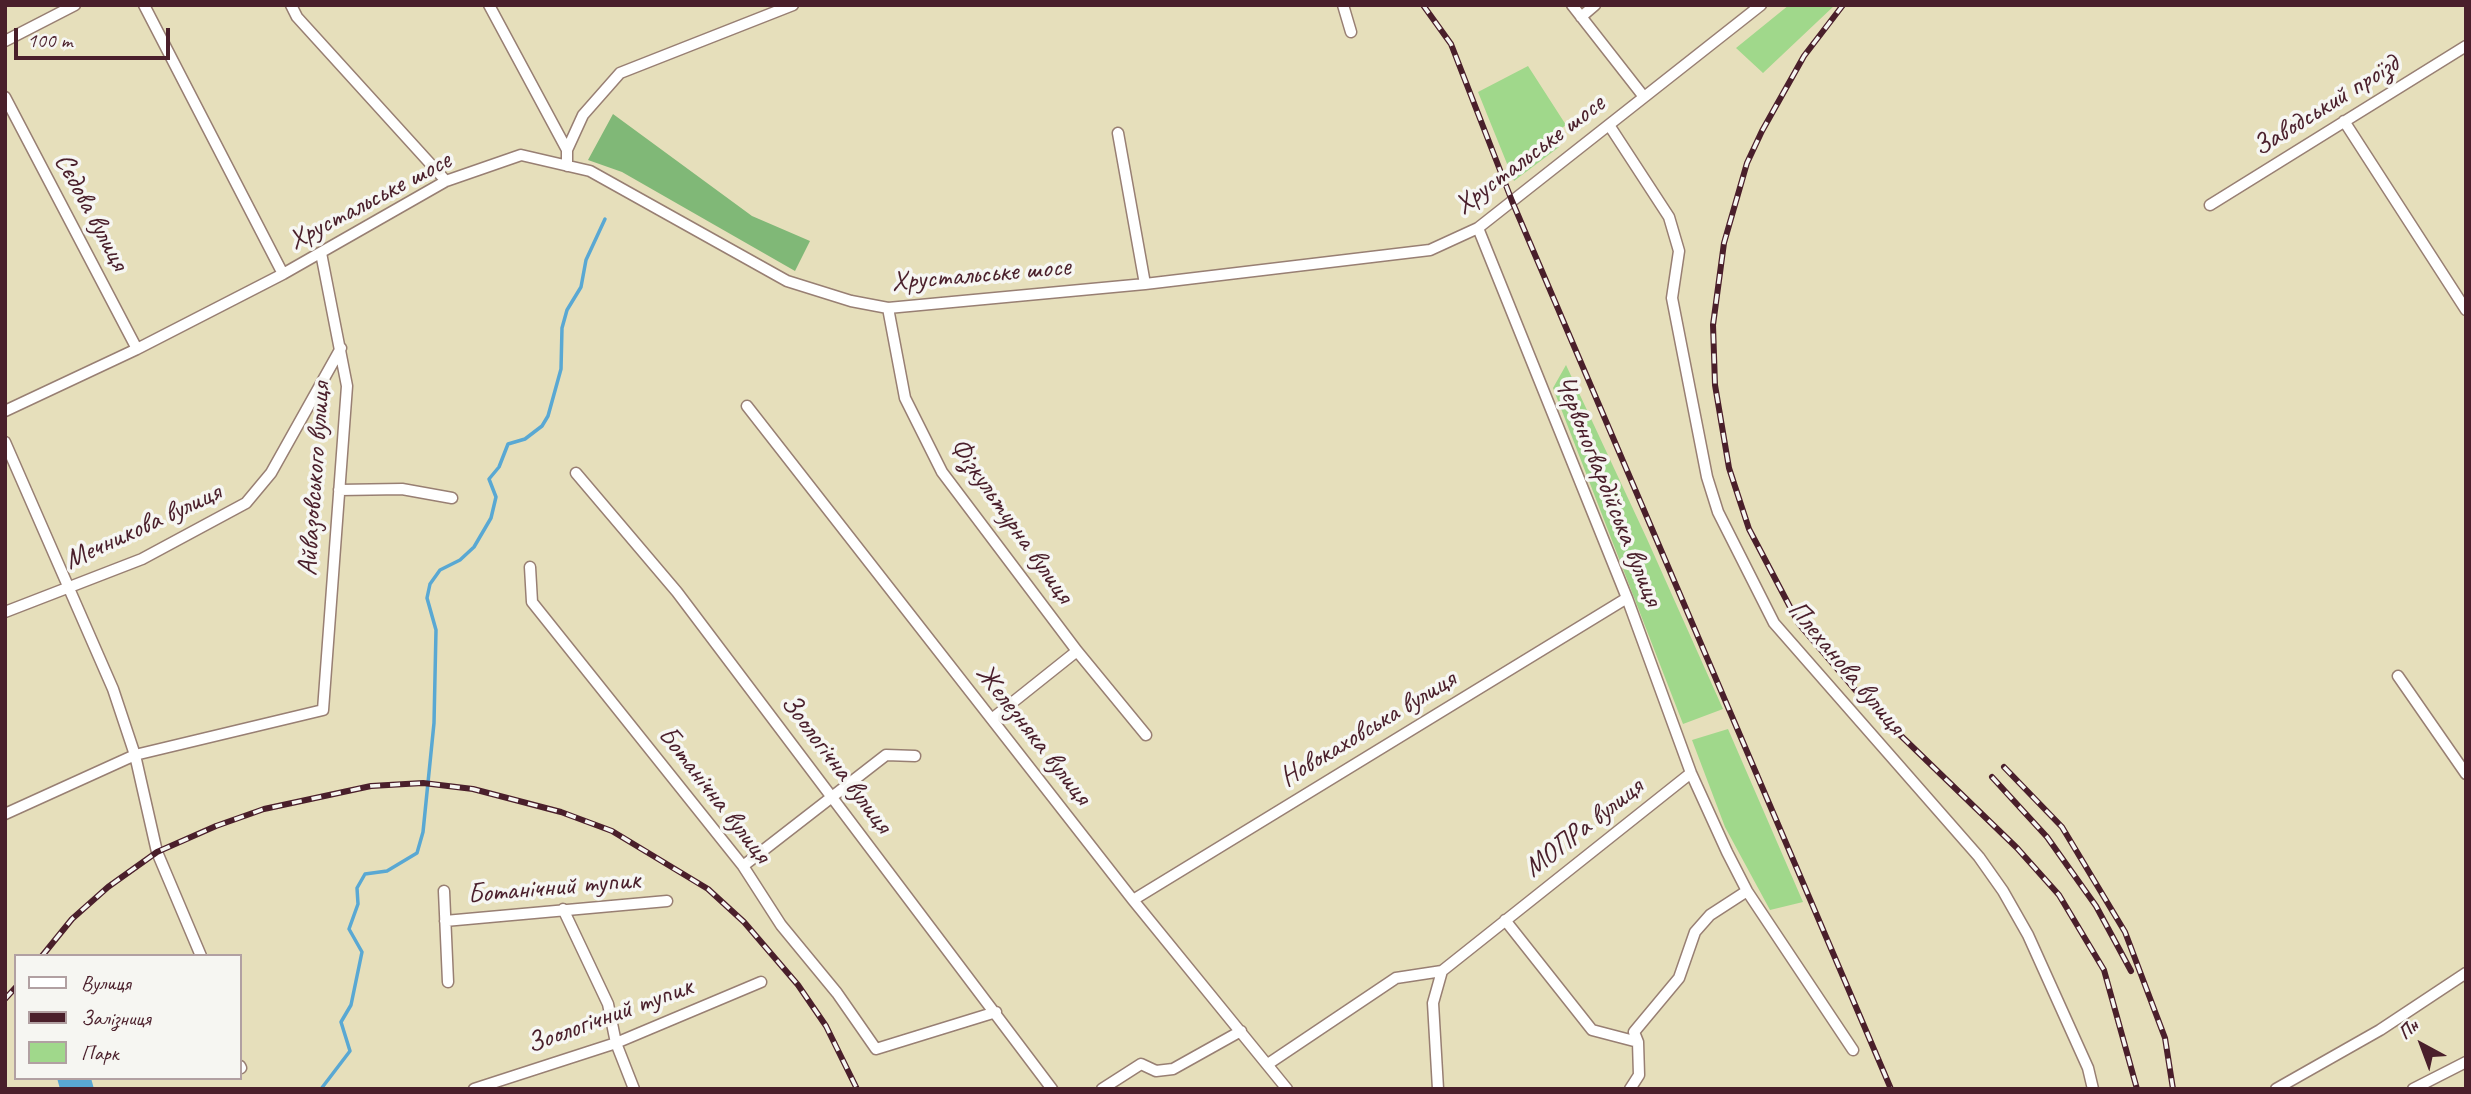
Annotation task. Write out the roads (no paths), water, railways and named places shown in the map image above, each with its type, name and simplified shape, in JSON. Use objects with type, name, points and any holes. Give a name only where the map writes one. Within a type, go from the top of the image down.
[{"type":"street","points":[[5,41],[75,5]]},
{"type":"street","points":[[144,5],[282,274]]},
{"type":"street","points":[[291,5],[297,17],[446,181]]},
{"type":"street","points":[[489,5],[567,150]]},
{"type":"street","points":[[566,166],[567,150],[583,115],[620,73],[793,5]]},
{"type":"street","points":[[1343,5],[1351,32]]},
{"type":"street","points":[[1572,5],[1644,97]]},
{"type":"street","points":[[1581,17],[1595,5]]},
{"type":"street","name":"Хрустальське шосе","points":[[5,411],[137,349],[282,274],[446,181],[521,155],[590,171],[787,281],[851,302],[888,307],[1145,284],[1430,250],[1478,228],[1760,5]]},
{"type":"street","name":"Заводський проїзд","points":[[2210,205],[2466,46]]},
{"type":"street","name":"Сєдова вулиця","points":[[5,97],[137,349]]},
{"type":"street","points":[[2344,121],[2466,310]]},
{"type":"street","name":"Плеханова вулиця","points":[[1609,125],[1669,217],[1679,251],[1672,298],[1707,477],[1718,512],[1774,623],[1979,856],[2003,891],[2028,934],[2088,1069],[2093,1089]]},
{"type":"street","points":[[1118,133],[1145,284]]},
{"type":"street","name":"Червоногвардійська вулиця","points":[[1478,228],[1627,598],[1691,773],[1747,891],[1853,1050]]},
{"type":"street","name":"Айвазовського вулиця","points":[[135,755],[323,710],[347,386],[321,253]]},
{"type":"street","name":"Фізкультурна вулиця","points":[[888,307],[905,398],[942,471],[1077,651],[1146,735]]},
{"type":"street","name":"Мечникова вулиця","points":[[5,612],[142,559],[246,503],[271,473],[341,347]]},
{"type":"street","name":"Железняка вулиця","points":[[747,406],[1133,900],[1287,1089]]},
{"type":"street","points":[[5,442],[113,689],[135,755],[157,852],[200,954]]},
{"type":"street","name":"Зоологічна вулиця","points":[[576,473],[677,592],[1052,1089]]},
{"type":"street","points":[[339,490],[402,489],[452,498]]},
{"type":"street","name":"Ботанічна вулиця","points":[[530,567],[532,602],[743,866],[781,925],[838,993],[876,1049],[996,1012]]},
{"type":"street","name":"Новокаховська вулиця","points":[[1133,900],[1627,598]]},
{"type":"street","points":[[993,719],[1077,651]]},
{"type":"street","points":[[2398,676],[2462,761],[2466,774]]},
{"type":"street","points":[[5,814],[135,755]]},
{"type":"street","points":[[743,866],[886,755],[915,756]]},
{"type":"street","name":"МОПРа вулиця","points":[[1442,971],[1691,773]]},
{"type":"street","points":[[444,891],[448,982]]},
{"type":"street","points":[[1630,1089],[1639,1075],[1638,1042],[1634,1032],[1679,978],[1695,932],[1710,915],[1747,891]]},
{"type":"street","name":"Ботанічний тупик","points":[[445,921],[667,901]]},
{"type":"street","points":[[563,909],[608,1004],[616,1043],[634,1089]]},
{"type":"street","points":[[1505,920],[1592,1030],[1638,1042]]},
{"type":"street","points":[[1268,1064],[1396,978],[1442,971],[1433,1003],[1438,1089]]},
{"type":"street","points":[[2276,1089],[2381,1030],[2466,972]]},
{"type":"street","name":"Зоологічний тупик","points":[[474,1089],[616,1043],[761,982]]},
{"type":"street","points":[[1102,1089],[1141,1064],[1156,1071],[1173,1069],[1241,1031]]},
{"type":"street","points":[[2413,1089],[2466,1062]]},
{"type":"water","points":[[58,1080],[92,1080],[94,1089],[60,1089]]},
{"type":"waterway","points":[[321,1089],[350,1051],[341,1022],[351,1005],[362,952],[349,929],[358,904],[357,888],[365,874],[387,871],[417,853],[423,832],[434,723],[436,630],[427,598],[430,584],[440,570],[460,560],[474,547],[491,518],[496,497],[489,479],[499,467],[508,444],[525,439],[542,426],[548,416],[561,369],[562,328],[567,310],[581,287],[586,260],[605,219]]},
{"type":"railway","points":[[1423,5],[1451,44],[1512,201],[1891,1089]]},
{"type":"railway","points":[[1843,5],[1804,56],[1762,131],[1747,163],[1724,243],[1713,325],[1715,385],[1729,468],[1749,529],[1799,624],[1863,699],[2017,848],[2059,895],[2104,970],[2137,1089]]},
{"type":"railway","points":[[2004,767],[2062,827],[2125,932],[2165,1038],[2173,1089]]},
{"type":"railway","points":[[1992,777],[2047,837],[2096,906],[2131,971]]},
{"type":"railway","points":[[44,954],[72,919],[108,887],[157,852],[216,826],[264,809],[371,786],[423,783],[473,789],[561,812],[612,831],[708,889],[744,922],[798,985],[826,1026],[857,1089]]},
{"type":"railway","points":[[5,999],[14,989]]}]
